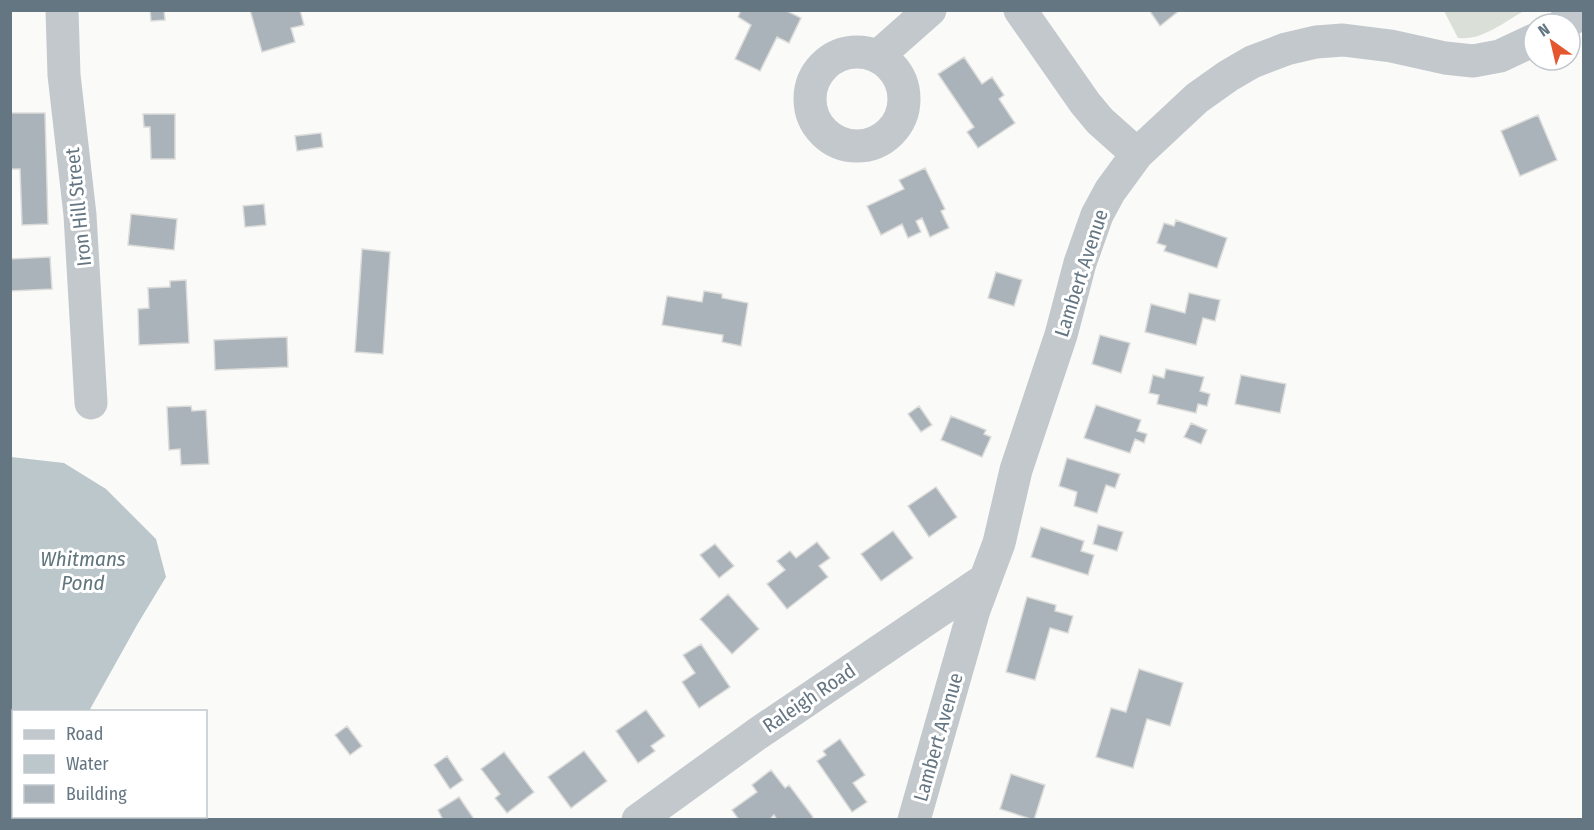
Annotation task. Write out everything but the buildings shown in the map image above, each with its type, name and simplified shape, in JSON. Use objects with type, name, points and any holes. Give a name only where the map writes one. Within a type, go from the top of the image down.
[{"type":"street","name":"Iron Hill Street","points":[[62,10],[64,75],[83,249],[90,403]]},
{"type":"street","points":[[878,56],[930,10]]},
{"type":"street","points":[[1020,10],[1085,103],[1100,121],[1137,154]]},
{"type":"street","name":"Lambert Avenue","points":[[914,819],[951,686],[983,581],[999,543],[1016,470],[1060,335],[1080,263],[1097,215],[1110,191],[1137,154],[1197,98],[1228,76],[1252,62],[1286,49],[1316,42],[1343,40],[1473,61],[1500,56],[1522,46]]},
{"type":"street","name":"Raleigh Road","points":[[638,819],[757,734],[983,581]]},
{"type":"shaded area","points":[[1444,11],[1524,11],[1484,34],[1458,38]]},
{"type":"water","name":"Whitmans Pond","points":[[11,457],[64,463],[106,489],[156,539],[166,577],[90,710],[12,710],[12,818],[45,819],[11,819]]}]
